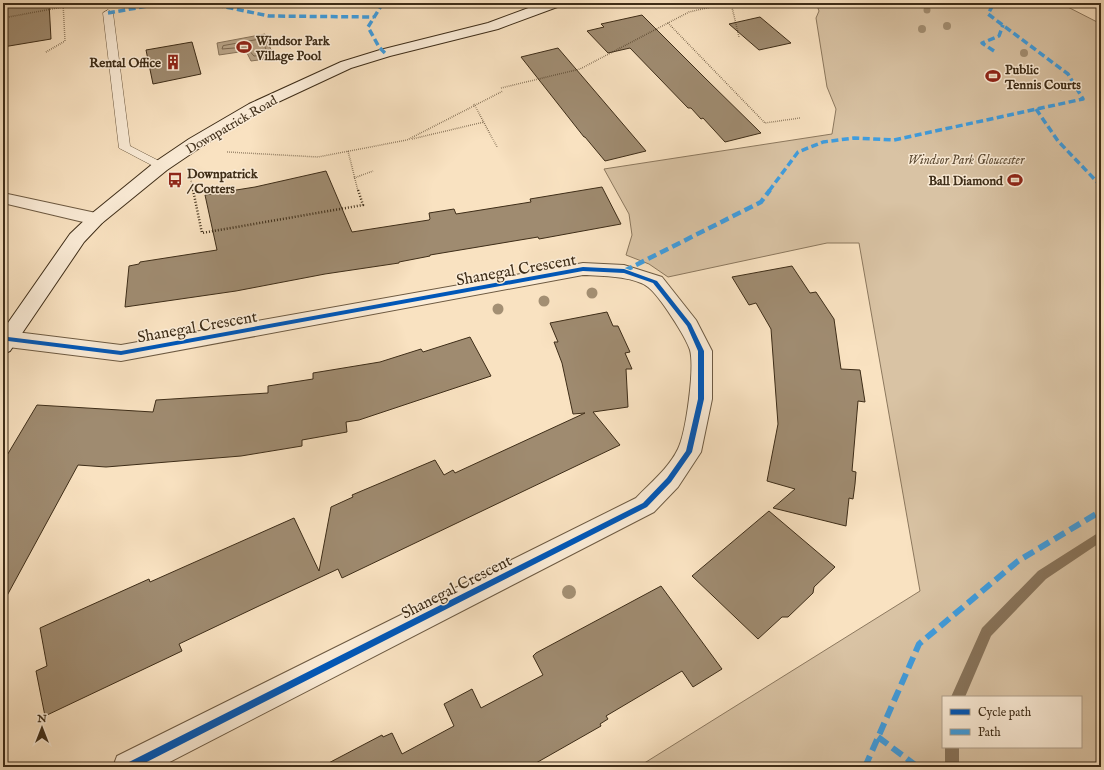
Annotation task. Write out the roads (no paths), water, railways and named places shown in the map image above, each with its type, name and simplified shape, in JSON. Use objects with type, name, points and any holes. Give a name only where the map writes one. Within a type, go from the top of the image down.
[{"type":"street","name":"Downpatrick Road","points":[[6,342],[77,238],[96,219],[161,166],[195,143],[255,107],[346,65],[385,53],[493,26],[555,3]]},
{"type":"street","points":[[3,198],[96,219]]},
{"type":"street","name":"Shanegal Crescent","points":[[6,342],[121,353],[583,270],[624,271],[656,282],[689,325],[701,351],[701,400],[689,452],[669,480],[645,506],[128,767]]},
{"type":"lane","points":[[108,13],[125,148],[161,166]]},
{"type":"water","name":"Windsor Park Village Pool","points":[[265,34],[274,58],[251,61],[246,51],[219,55],[217,43]]},
{"type":"waterway","points":[[958,696],[986,632],[1042,575],[1101,536]]},
{"type":"waterway","points":[[952,748],[952,767]]},
{"type":"place","name":"Windsor Park Village Pool","points":[[244,47]]},
{"type":"place","name":"Rental Office","points":[[173,62]]},
{"type":"place","name":"Public Tennis Courts","points":[[993,76]]},
{"type":"place","name":"Downpatrick / Cotters","points":[[175,180]]},
{"type":"place","name":"Ball Diamond","points":[[1015,180]]},
{"type":"park label","name":"Windsor Park Gloucester","points":[[966,159]]}]
